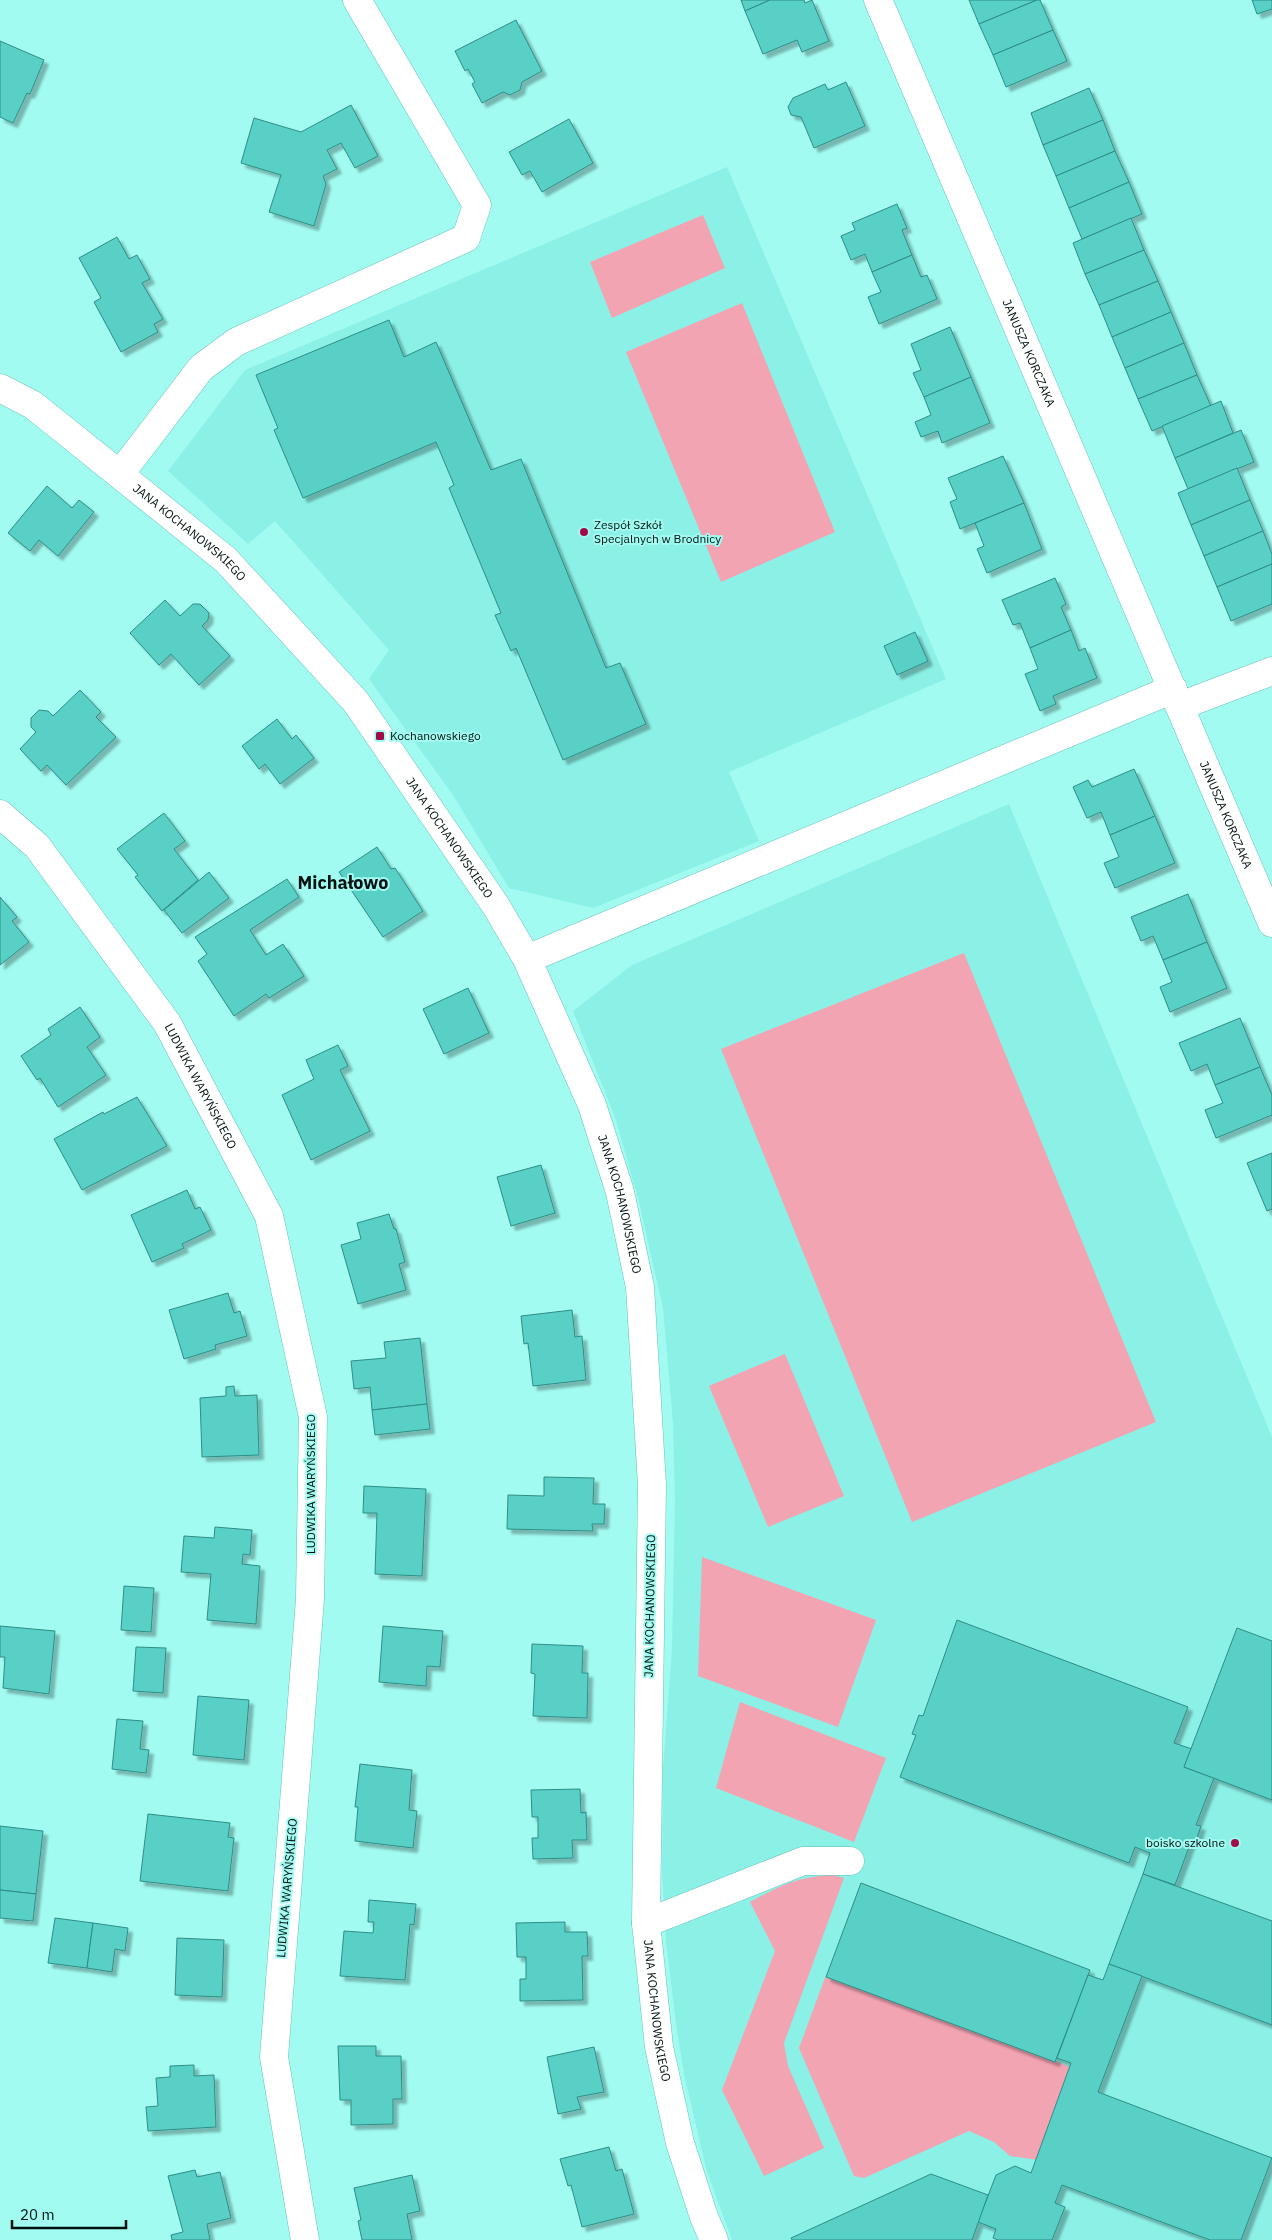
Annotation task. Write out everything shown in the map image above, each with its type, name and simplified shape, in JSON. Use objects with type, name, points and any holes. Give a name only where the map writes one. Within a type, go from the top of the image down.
[{"type":"street","points":[[120,474],[201,368],[236,342],[466,238],[477,205],[357,0]]},
{"type":"street","name":"JANUSZA KORCZAKA","points":[[878,0],[1272,924]]},
{"type":"street","name":"JANA KOCHANOWSKIEGO","points":[[0,388],[33,405],[226,560],[356,702],[496,906],[527,959],[592,1105],[620,1192],[640,1287],[652,1485],[646,1923],[659,2047],[680,2143],[704,2217],[714,2240]]},
{"type":"street","points":[[527,959],[1177,698],[1272,671]]},
{"type":"street","name":"LUDWIKA WARYŃSKIEGO","points":[[0,814],[37,846],[167,1023],[269,1216],[313,1417],[310,1600],[274,2057],[305,2240]]},
{"type":"street","points":[[646,1923],[803,1861],[850,1861]]},
{"type":"shaded area","name":"Zespół Szkół Specjalnych w Brodnicy","points":[[727,167],[946,679],[729,772],[759,841],[593,908],[509,888],[453,795],[369,679],[389,650],[275,521],[248,544],[168,471],[245,370]]},
{"type":"shaded area","points":[[703,215],[725,268],[612,318],[590,262]]},
{"type":"shaded area","points":[[742,303],[835,532],[721,582],[626,352]]},
{"type":"shaded area","points":[[1009,804],[1272,1437],[1272,2240],[732,2240],[707,2172],[684,2074],[666,1941],[662,1871],[663,1769],[672,1649],[675,1499],[673,1423],[663,1308],[639,1202],[616,1120],[573,1011],[632,965]]},
{"type":"shaded area","points":[[964,953],[1156,1422],[912,1522],[721,1049]]},
{"type":"shaded area","points":[[785,1354],[844,1496],[768,1527],[709,1386]]},
{"type":"shaded area","points":[[702,1557],[876,1620],[838,1727],[698,1676]]},
{"type":"shaded area","points":[[740,1702],[886,1758],[854,1842],[716,1788]]},
{"type":"shaded area","points":[[833,1875],[844,1878],[784,2043],[788,2066],[824,2148],[764,2176],[722,2090],[775,1951],[750,1902],[799,1880]]},
{"type":"shaded area","points":[[826,1975],[1073,2068],[1038,2160],[1010,2156],[994,2142],[969,2131],[864,2178],[854,2176],[799,2048]]},
{"type":"building","points":[[741,0],[770,0],[745,11]]},
{"type":"building","points":[[770,0],[804,0],[805,3],[812,0],[829,41],[802,52],[797,40],[763,54],[745,11]]},
{"type":"building","points":[[969,0],[1037,0],[979,24]]},
{"type":"building","points":[[1040,0],[1053,30],[993,55],[979,24]]},
{"type":"building","points":[[1252,0],[1272,0],[1272,9],[1257,14]]},
{"type":"building","points":[[516,20],[542,71],[522,82],[520,90],[510,95],[503,92],[482,103],[472,84],[475,82],[468,69],[465,71],[455,51]]},
{"type":"building","points":[[1053,30],[1067,61],[1006,87],[993,55]]},
{"type":"building","points":[[0,41],[44,60],[30,94],[27,93],[13,123],[0,117]]},
{"type":"building","points":[[846,82],[865,126],[814,148],[801,117],[791,115],[788,107],[793,98],[825,84],[828,90]]},
{"type":"building","points":[[1089,88],[1103,120],[1043,145],[1031,113]]},
{"type":"building","points":[[351,105],[378,156],[355,168],[341,143],[327,150],[337,169],[323,176],[326,184],[314,226],[269,212],[281,175],[241,163],[254,118],[301,132]]},
{"type":"building","points":[[569,119],[593,163],[542,192],[530,171],[522,175],[509,152]]},
{"type":"building","points":[[1103,120],[1115,151],[1056,176],[1043,145]]},
{"type":"building","points":[[1115,151],[1129,182],[1069,208],[1056,176]]},
{"type":"building","points":[[1129,182],[1142,214],[1082,239],[1069,208]]},
{"type":"building","points":[[897,204],[907,228],[902,230],[912,255],[872,272],[865,254],[851,260],[841,236],[855,230],[852,223]]},
{"type":"building","points":[[1131,218],[1144,250],[1085,274],[1073,243]]},
{"type":"building","points":[[117,237],[129,259],[137,255],[150,279],[142,283],[163,319],[154,324],[158,332],[121,352],[94,302],[101,298],[79,258]]},
{"type":"building","points":[[1144,250],[1158,281],[1099,305],[1085,274]]},
{"type":"building","points":[[912,255],[921,277],[927,275],[937,299],[879,324],[868,297],[881,292],[872,272]]},
{"type":"building","points":[[1158,281],[1171,312],[1112,337],[1099,305]]},
{"type":"building","points":[[1171,312],[1184,343],[1125,368],[1112,337]]},
{"type":"building","name":"Zespół Szkół Specjalnych w Brodnicy","points":[[389,320],[404,357],[436,342],[491,470],[521,459],[606,668],[620,663],[646,724],[563,760],[516,648],[511,651],[495,615],[501,613],[449,488],[454,485],[436,442],[303,498],[274,430],[278,428],[256,375]]},
{"type":"building","points":[[950,327],[971,377],[924,397],[913,373],[921,370],[911,344]]},
{"type":"building","points":[[1184,343],[1197,375],[1138,399],[1125,368]]},
{"type":"building","points":[[1197,375],[1211,406],[1152,431],[1138,399]]},
{"type":"building","points":[[971,377],[990,423],[942,443],[938,431],[921,437],[915,422],[931,415],[924,397]]},
{"type":"building","points":[[1221,401],[1233,433],[1175,458],[1162,426]]},
{"type":"building","points":[[1241,430],[1254,462],[1188,489],[1175,458]]},
{"type":"building","points":[[1003,456],[1024,503],[960,529],[950,502],[957,499],[948,478]]},
{"type":"building","points":[[1237,468],[1250,500],[1191,525],[1178,493]]},
{"type":"building","points":[[47,486],[72,508],[79,500],[94,512],[58,556],[39,540],[30,551],[8,533]]},
{"type":"building","points":[[1250,500],[1263,531],[1204,556],[1191,525]]},
{"type":"building","points":[[1024,503],[1042,549],[987,573],[977,549],[984,546],[975,523]]},
{"type":"building","points":[[1263,531],[1272,554],[1272,564],[1217,587],[1204,556]]},
{"type":"building","points":[[1272,564],[1272,604],[1231,621],[1217,587]]},
{"type":"building","points":[[1055,578],[1066,604],[1061,607],[1071,630],[1030,648],[1020,623],[1013,625],[1002,600]]},
{"type":"building","points":[[165,600],[180,616],[193,604],[200,604],[209,613],[208,620],[202,626],[230,656],[199,685],[171,654],[159,665],[130,633]]},
{"type":"building","points":[[1071,630],[1079,651],[1085,648],[1097,678],[1053,696],[1056,704],[1040,711],[1025,674],[1038,669],[1030,648]]},
{"type":"building","points":[[915,632],[928,661],[897,675],[884,646]]},
{"type":"building","points":[[80,690],[101,712],[96,717],[116,737],[66,785],[47,765],[41,771],[20,749],[36,732],[31,727],[31,718],[39,710],[48,711],[53,716]]},
{"type":"building","points":[[277,719],[292,739],[296,735],[314,758],[280,784],[265,764],[259,769],[242,746]]},
{"type":"building","points":[[1134,769],[1155,816],[1110,835],[1101,812],[1087,818],[1073,787],[1088,780],[1092,787]]},
{"type":"building","points":[[164,813],[185,841],[174,849],[198,880],[162,911],[135,877],[138,875],[117,849]]},
{"type":"building","points":[[1155,816],[1175,863],[1115,888],[1104,863],[1119,857],[1110,835]]},
{"type":"building","points":[[377,847],[391,869],[395,868],[423,911],[383,937],[339,872]]},
{"type":"building","points":[[209,872],[229,898],[182,933],[164,910]]},
{"type":"building","points":[[287,879],[299,897],[250,930],[266,955],[283,944],[304,976],[269,998],[266,994],[234,1016],[198,961],[207,954],[195,937]]},
{"type":"building","points":[[1188,894],[1207,942],[1163,960],[1153,936],[1141,941],[1131,917]]},
{"type":"building","points":[[0,897],[17,917],[12,921],[29,942],[0,965]]},
{"type":"building","points":[[1207,942],[1227,988],[1170,1012],[1160,987],[1172,982],[1163,960]]},
{"type":"building","points":[[468,988],[489,1033],[444,1054],[423,1009]]},
{"type":"building","points":[[80,1007],[100,1037],[87,1047],[106,1075],[58,1107],[40,1078],[37,1080],[21,1056],[51,1035],[48,1029]]},
{"type":"building","points":[[1240,1018],[1260,1067],[1215,1085],[1207,1064],[1191,1071],[1179,1043]]},
{"type":"building","points":[[338,1045],[348,1066],[340,1070],[370,1131],[311,1160],[282,1095],[314,1079],[306,1060]]},
{"type":"building","points":[[1260,1067],[1272,1095],[1272,1115],[1216,1138],[1205,1110],[1223,1103],[1215,1085]]},
{"type":"building","points":[[137,1097],[167,1146],[82,1190],[54,1139],[103,1112],[104,1114]]},
{"type":"building","points":[[1272,1153],[1272,1209],[1267,1211],[1247,1163]]},
{"type":"building","points":[[541,1165],[555,1213],[511,1226],[497,1177]]},
{"type":"building","points":[[187,1190],[195,1209],[200,1207],[211,1230],[182,1244],[184,1248],[152,1262],[131,1215]]},
{"type":"building","points":[[389,1214],[394,1229],[396,1229],[405,1262],[399,1264],[406,1290],[358,1304],[341,1245],[361,1239],[357,1223]]},
{"type":"building","points":[[228,1293],[234,1313],[240,1311],[247,1336],[215,1345],[216,1349],[184,1359],[169,1310]]},
{"type":"building","points":[[572,1310],[575,1337],[582,1336],[586,1380],[533,1386],[528,1343],[524,1344],[521,1316]]},
{"type":"building","points":[[420,1338],[427,1404],[372,1410],[370,1387],[354,1389],[351,1361],[386,1358],[384,1342]]},
{"type":"building","points":[[234,1386],[235,1396],[257,1395],[259,1455],[202,1457],[200,1398],[226,1396],[226,1387]]},
{"type":"building","points":[[427,1404],[430,1429],[375,1435],[372,1410]]},
{"type":"building","points":[[544,1477],[594,1478],[593,1504],[605,1504],[604,1524],[592,1524],[593,1531],[507,1529],[508,1495],[544,1496]]},
{"type":"building","points":[[364,1486],[426,1489],[422,1576],[375,1574],[377,1513],[363,1513]]},
{"type":"building","points":[[215,1527],[252,1530],[250,1555],[243,1554],[242,1564],[260,1566],[256,1624],[207,1620],[211,1574],[181,1572],[184,1536],[214,1538]]},
{"type":"building","points":[[124,1586],[154,1588],[151,1632],[121,1630]]},
{"type":"building","points":[[957,1620],[1188,1707],[1174,1743],[1192,1749],[1184,1767],[1214,1778],[1196,1825],[1201,1826],[1196,1841],[1192,1839],[1175,1885],[1143,1874],[1150,1853],[1135,1847],[1129,1863],[900,1777],[916,1735],[912,1734],[919,1715],[923,1716]]},
{"type":"building","points":[[0,1626],[55,1631],[49,1694],[3,1688],[5,1657],[0,1657]]},
{"type":"building","points":[[383,1626],[443,1631],[440,1667],[427,1666],[426,1686],[379,1682]]},
{"type":"building","points":[[1237,1628],[1272,1641],[1272,1800],[1184,1767]]},
{"type":"building","points":[[532,1644],[583,1646],[582,1673],[588,1673],[587,1718],[533,1716],[535,1674],[531,1673]]},
{"type":"building","points":[[136,1647],[166,1648],[163,1693],[133,1691]]},
{"type":"building","points":[[198,1696],[249,1700],[244,1760],[193,1755]]},
{"type":"building","points":[[117,1719],[143,1721],[140,1749],[149,1750],[146,1773],[112,1769]]},
{"type":"building","points":[[360,1764],[412,1770],[409,1810],[417,1811],[413,1848],[355,1841],[358,1807],[355,1807]]},
{"type":"building","points":[[580,1789],[581,1813],[586,1812],[587,1840],[572,1840],[573,1858],[533,1859],[532,1838],[538,1838],[538,1817],[532,1817],[531,1790]]},
{"type":"building","points":[[148,1814],[230,1823],[228,1837],[234,1838],[228,1891],[140,1881]]},
{"type":"building","points":[[0,1826],[43,1831],[36,1894],[0,1890]]},
{"type":"building","points":[[1143,1874],[1272,1921],[1272,2025],[1109,1964]]},
{"type":"building","points":[[861,1883],[1090,1970],[1055,2062],[826,1977]]},
{"type":"building","points":[[0,1890],[36,1894],[33,1921],[0,1918]]},
{"type":"building","points":[[369,1900],[416,1904],[414,1925],[410,1924],[405,1980],[340,1976],[344,1931],[373,1933],[374,1922],[368,1922]]},
{"type":"building","points":[[55,1918],[93,1923],[87,1968],[48,1963]]},
{"type":"building","points":[[565,1922],[565,1932],[587,1932],[588,1956],[582,1956],[583,2000],[520,2001],[520,1979],[526,1979],[526,1957],[517,1957],[516,1923]]},
{"type":"building","points":[[93,1923],[128,1928],[125,1951],[115,1949],[112,1972],[87,1968]]},
{"type":"building","points":[[177,1938],[224,1940],[222,1997],[175,1995]]},
{"type":"building","points":[[1109,1964],[1142,1976],[1098,2092],[1272,2158],[1241,2240],[1210,2240],[1062,2185],[1055,2203],[1065,2207],[1052,2240],[998,2240],[993,2238],[996,2229],[978,2222],[996,2175],[1015,2166],[1031,2173],[1071,2063],[1057,2058],[1088,1975],[1103,1980]]},
{"type":"building","points":[[338,2046],[376,2046],[376,2056],[401,2056],[402,2099],[393,2099],[393,2124],[351,2125],[351,2100],[340,2100]]},
{"type":"building","points":[[594,2047],[604,2092],[577,2097],[581,2109],[558,2114],[547,2057]]},
{"type":"building","points":[[194,2065],[194,2076],[214,2075],[216,2127],[148,2131],[146,2107],[158,2106],[156,2078],[170,2077],[170,2066]]},
{"type":"building","points":[[609,2147],[616,2171],[622,2169],[634,2214],[582,2227],[571,2185],[568,2186],[560,2159]]},
{"type":"building","points":[[195,2170],[197,2177],[220,2172],[231,2218],[207,2224],[210,2240],[172,2240],[171,2235],[183,2232],[168,2176]]},
{"type":"building","points":[[931,2174],[988,2195],[972,2240],[792,2240],[791,2238]]},
{"type":"building","points":[[412,2175],[420,2211],[407,2214],[412,2240],[362,2240],[358,2221],[361,2220],[354,2188]]},
{"type":"place","name":"Zespół Szkół Specjalnych w Brodnicy","points":[[584,532]]},
{"type":"place","name":"Kochanowskiego","points":[[380,736]]},
{"type":"place","name":"boisko szkolne","points":[[1235,1843]]},
{"type":"district","name":"Michałowo","points":[[343,883]]}]
